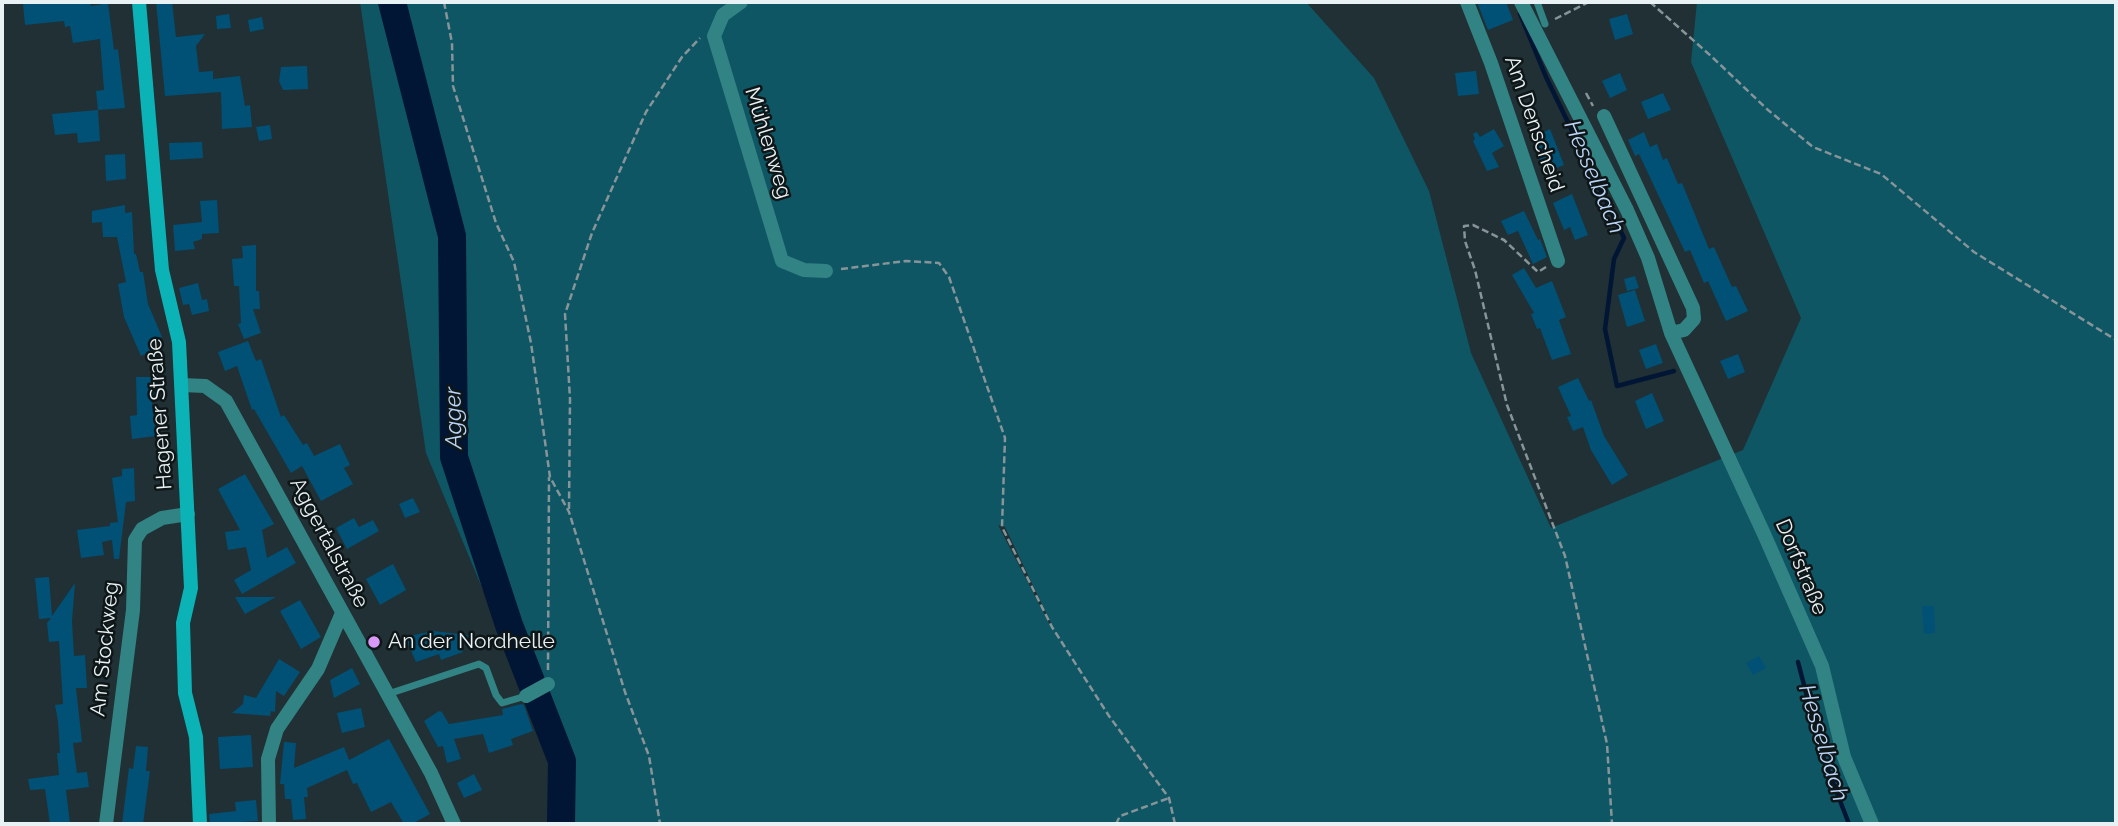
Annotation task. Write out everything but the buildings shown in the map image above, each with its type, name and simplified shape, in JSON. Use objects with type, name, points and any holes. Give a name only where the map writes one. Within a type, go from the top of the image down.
[{"type":"main road","name":"Hagener Straße","points":[[139,2],[162,270],[179,342],[191,588],[183,624],[185,693],[196,737],[200,824]]},
{"type":"street","points":[[723,15],[741,2]]},
{"type":"street","name":"Am Denscheid","points":[[1467,2],[1491,63],[1558,261]]},
{"type":"street","name":"Dorfstraße","points":[[1521,2],[1627,210],[1648,258],[1671,333],[1822,666],[1844,757],[1872,824]]},
{"type":"street","name":"Mühlenweg","points":[[723,15],[714,36],[782,261],[804,270],[826,271]]},
{"type":"street","points":[[1605,116],[1693,308],[1694,319],[1684,330],[1671,333]]},
{"type":"street","name":"Aggertalstraße","points":[[182,385],[205,386],[226,401],[431,773],[454,824]]},
{"type":"street","name":"Am Stockweg","points":[[106,824],[133,610],[135,540],[142,529],[162,517],[188,514]]},
{"type":"street","points":[[269,824],[268,759],[277,729],[318,669],[342,613]]},
{"type":"street","points":[[526,696],[548,684]]},
{"type":"lane","points":[[1537,2],[1545,24]]},
{"type":"lane","points":[[388,694],[479,664],[486,668],[502,704],[526,696]]},
{"type":"path","points":[[444,2],[452,43],[453,86],[496,223],[514,262],[531,343],[550,477],[569,512],[625,692],[649,755],[660,824]]},
{"type":"path","points":[[1545,24],[1589,2]]},
{"type":"path","points":[[1650,2],[1768,110],[1813,147],[1881,174],[1974,252],[2116,340]]},
{"type":"path","points":[[569,512],[570,399],[565,314],[592,233],[646,112],[682,57],[723,15]]},
{"type":"path","points":[[1558,261],[1538,272],[1504,240],[1473,225],[1464,226],[1465,241],[1475,270],[1507,405],[1564,556],[1607,744],[1612,824]]},
{"type":"path","points":[[826,271],[906,261],[939,263],[944,270],[984,374],[1005,438],[1002,527],[1052,627],[1109,716],[1170,798],[1175,824]]},
{"type":"path","points":[[548,684],[549,473]]},
{"type":"path","points":[[1116,824],[1120,816],[1170,798]]},
{"type":"shaded area","points":[[360,2],[737,2],[717,18],[712,38],[781,265],[785,264],[717,36],[726,15],[744,2],[1306,2],[1374,78],[1429,191],[1471,353],[1551,528],[1743,450],[1801,318],[1691,62],[1697,2],[2116,2],[2116,824],[561,824],[552,756],[426,453]],"holes":[[[998,525],[1005,527],[1052,625]]]},
{"type":"waterway","name":"Agger","points":[[392,2],[452,236],[454,457],[509,625],[562,761],[561,824]]},
{"type":"waterway","name":"Hesselbach","points":[[1520,14],[1546,77],[1624,238],[1614,259],[1605,329],[1617,386],[1674,371]]},
{"type":"waterway","name":"Hesselbach","points":[[1798,662],[1822,754],[1849,824]]},
{"type":"place","name":"An der Nordhelle","points":[[374,642]]}]
